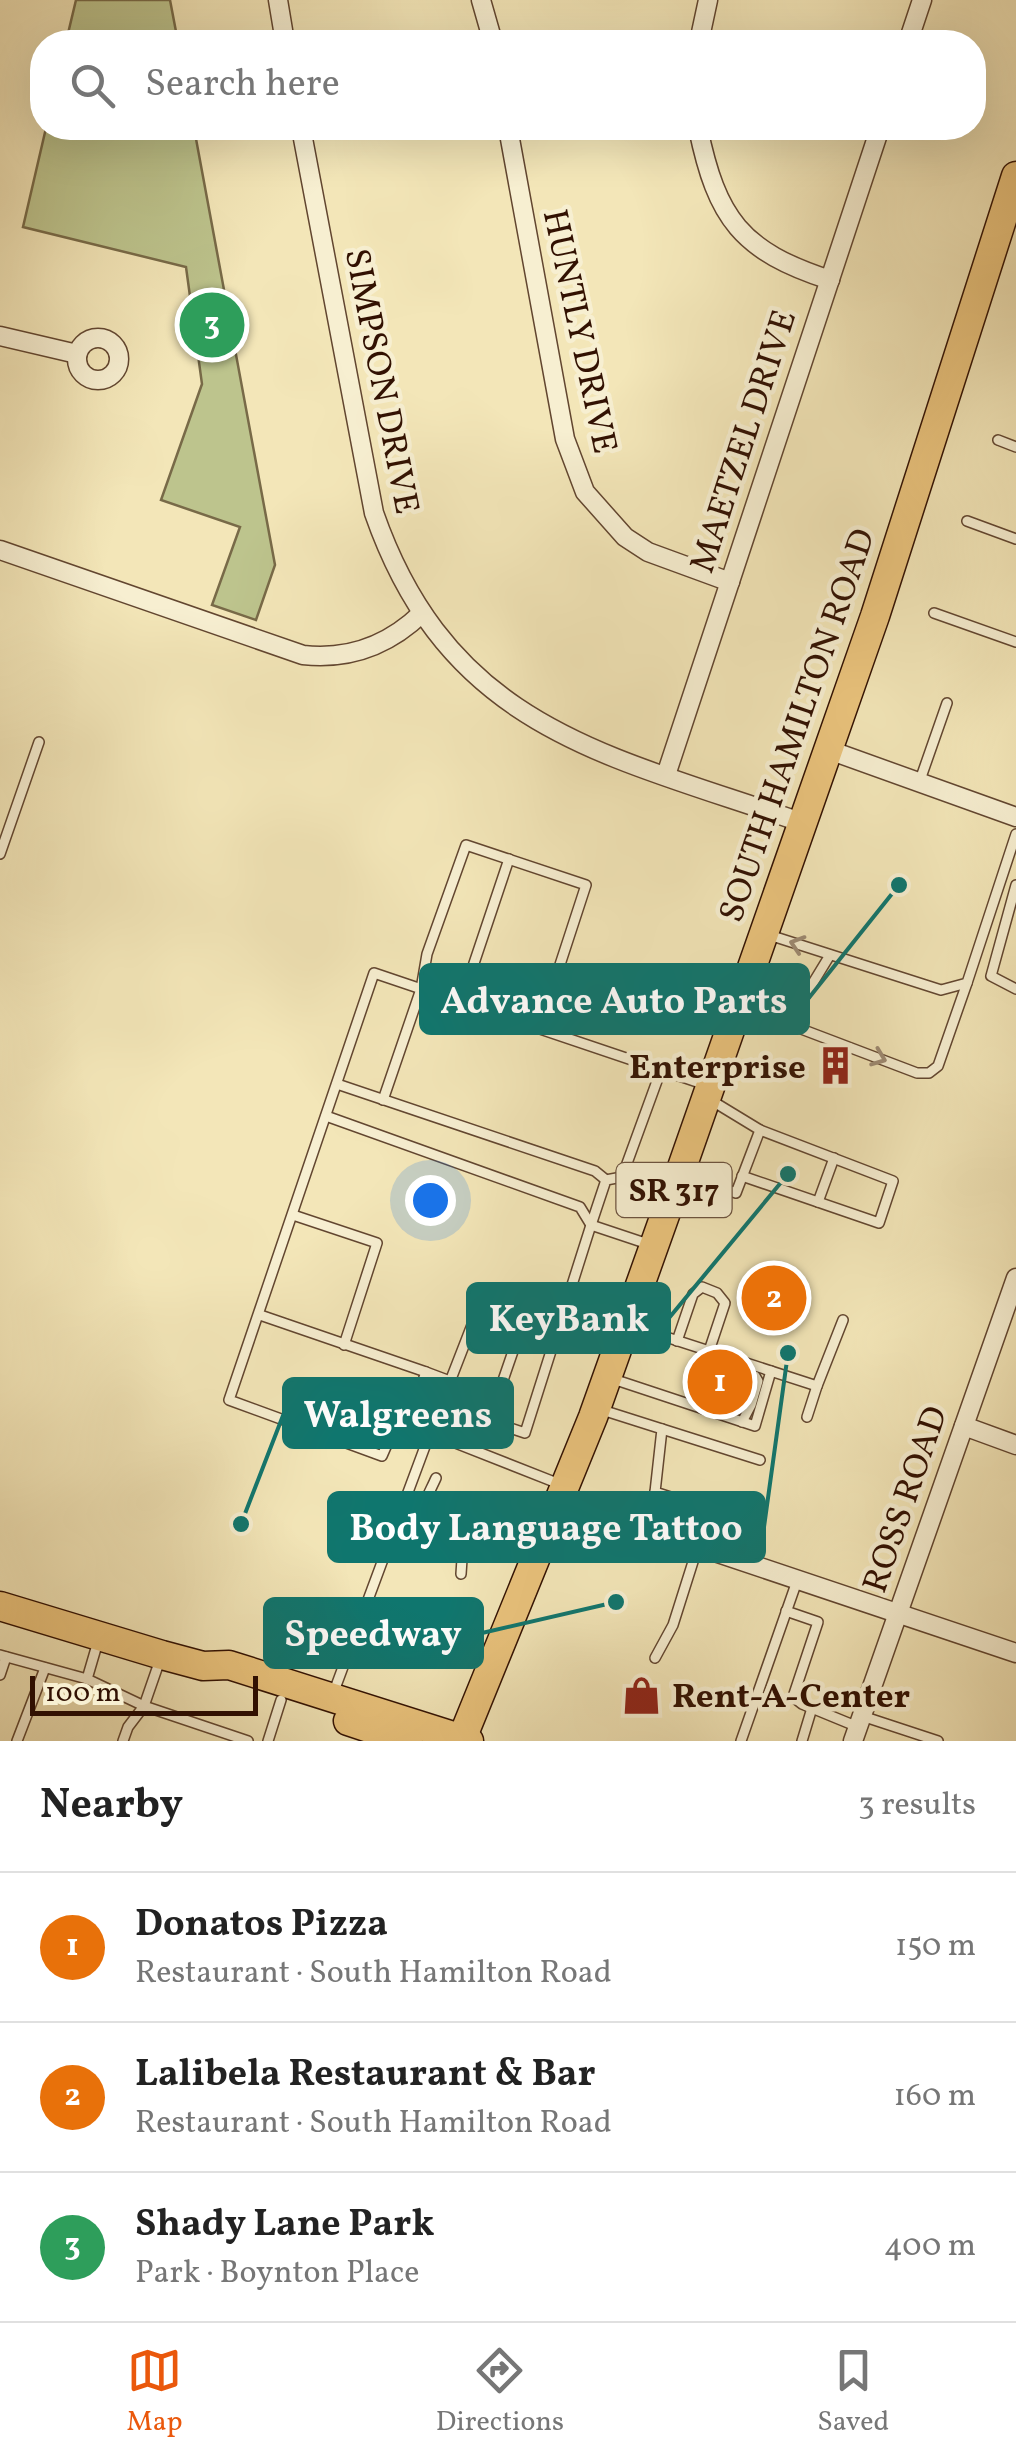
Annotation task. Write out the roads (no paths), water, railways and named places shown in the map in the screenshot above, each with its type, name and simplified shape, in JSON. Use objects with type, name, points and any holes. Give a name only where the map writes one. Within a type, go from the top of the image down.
[{"type":"main road","name":"SOUTH HAMILTON ROAD","points":[[464,1740],[596,1408],[738,1010],[829,750],[1016,176]]},
{"type":"main road","points":[[0,1606],[162,1656],[204,1666],[229,1665],[340,1716],[404,1740]]},
{"type":"main road","points":[[204,1666],[223,1682],[281,1700],[340,1716],[464,1740]]},
{"type":"street","points":[[278,0],[284,30]]},
{"type":"street","points":[[480,0],[489,30]]},
{"type":"street","points":[[702,30],[708,0]]},
{"type":"street","points":[[912,30],[922,0]]},
{"type":"street","name":"SIMPSON DRIVE","points":[[303,140],[374,514],[389,557],[422,613],[476,677],[556,734],[614,759],[803,823]]},
{"type":"street","name":"HUNTLY DRIVE","points":[[510,140],[565,439],[585,492],[625,537],[672,563],[730,582]]},
{"type":"street","points":[[701,140],[722,205],[756,248],[782,264],[830,280]]},
{"type":"street","name":"MAETZEL DRIVE","points":[[666,775],[876,140]]},
{"type":"street","points":[[0,336],[78,354]]},
{"type":"street","points":[[0,550],[303,655],[338,657],[384,642],[422,613]]},
{"type":"street","points":[[829,750],[1016,817]]},
{"type":"street","name":"ROSS ROAD","points":[[857,1728],[1016,1278]]},
{"type":"street","points":[[964,1426],[1016,1444]]},
{"type":"street","points":[[564,1492],[698,1546],[1016,1652]]},
{"type":"lane","points":[[998,440],[1016,447]]},
{"type":"lane","points":[[966,521],[1016,539]]},
{"type":"lane","points":[[934,613],[1016,642]]},
{"type":"lane","points":[[919,783],[947,703]]},
{"type":"lane","points":[[0,854],[39,742]]},
{"type":"lane","points":[[738,1010],[929,1074],[938,1066],[1016,834]]},
{"type":"lane","points":[[383,1100],[421,989],[427,954],[466,845],[586,884],[540,1029]]},
{"type":"lane","points":[[461,1002],[509,859]]},
{"type":"lane","points":[[1016,885],[991,976],[1016,989]]},
{"type":"lane","points":[[764,934],[941,990],[967,983]]},
{"type":"lane","points":[[788,1024],[830,954]]},
{"type":"lane","points":[[426,1372],[414,1404],[402,1410],[382,1456],[229,1400],[374,973],[661,1070],[708,1092],[760,1130],[893,1182],[879,1222],[742,1176]]},
{"type":"lane","points":[[622,1177],[661,1070]]},
{"type":"lane","points":[[337,1084],[595,1172],[606,1180],[622,1177],[736,1194],[760,1130]]},
{"type":"lane","points":[[326,1116],[580,1208],[591,1225],[654,1246]]},
{"type":"lane","points":[[818,1202],[834,1158]]},
{"type":"lane","points":[[521,1328],[488,1421],[525,1433],[606,1180]]},
{"type":"lane","points":[[293,1215],[377,1243],[344,1345]]},
{"type":"lane","points":[[677,1340],[693,1294],[702,1287],[717,1293],[725,1303],[712,1352]]},
{"type":"lane","points":[[340,1716],[430,1434],[486,1288],[564,1313],[677,1340],[817,1386]]},
{"type":"lane","points":[[260,1315],[450,1381]]},
{"type":"lane","points":[[807,1417],[843,1320]]},
{"type":"lane","points":[[712,1352],[728,1367],[755,1376],[758,1381],[752,1405],[742,1422]]},
{"type":"lane","points":[[607,1377],[756,1426],[771,1371]]},
{"type":"lane","points":[[596,1408],[760,1460]]},
{"type":"lane","points":[[645,1527],[655,1492],[662,1429]]},
{"type":"lane","points":[[430,1434],[564,1492]]},
{"type":"lane","points":[[436,1478],[418,1530],[420,1535],[455,1550],[462,1559],[461,1574]]},
{"type":"lane","points":[[655,1492],[726,1515],[716,1552]]},
{"type":"lane","points":[[654,1658],[673,1624],[698,1546]]},
{"type":"lane","points":[[742,1741],[798,1578]]},
{"type":"lane","points":[[786,1611],[818,1622],[794,1697],[857,1728],[938,1741]]},
{"type":"lane","points":[[86,1680],[99,1636]]},
{"type":"lane","points":[[0,1674],[3,1656],[86,1680],[144,1706],[248,1741]]},
{"type":"lane","points":[[123,1741],[144,1706],[162,1656]]},
{"type":"lane","points":[[18,1741],[45,1668]]},
{"type":"lane","points":[[268,1741],[281,1700]]},
{"type":"lane","points":[[802,1741],[812,1708]]},
{"type":"place","name":"Shady Lane Park","points":[[212,325]]},
{"type":"place","name":"Advance Auto Parts","points":[[899,885]]},
{"type":"place","name":"Enterprise","points":[[836,1066]]},
{"type":"place","name":"KeyBank","points":[[788,1174]]},
{"type":"place","name":"Lalibela Restaurant & Bar","points":[[774,1298]]},
{"type":"place","name":"Body Language Tattoo","points":[[788,1353]]},
{"type":"place","name":"Donatos Pizza","points":[[720,1382]]},
{"type":"place","name":"Walgreens","points":[[241,1524]]},
{"type":"place","name":"Speedway","points":[[616,1602]]},
{"type":"place","name":"Rent-A-Center","points":[[642,1695]]}]
